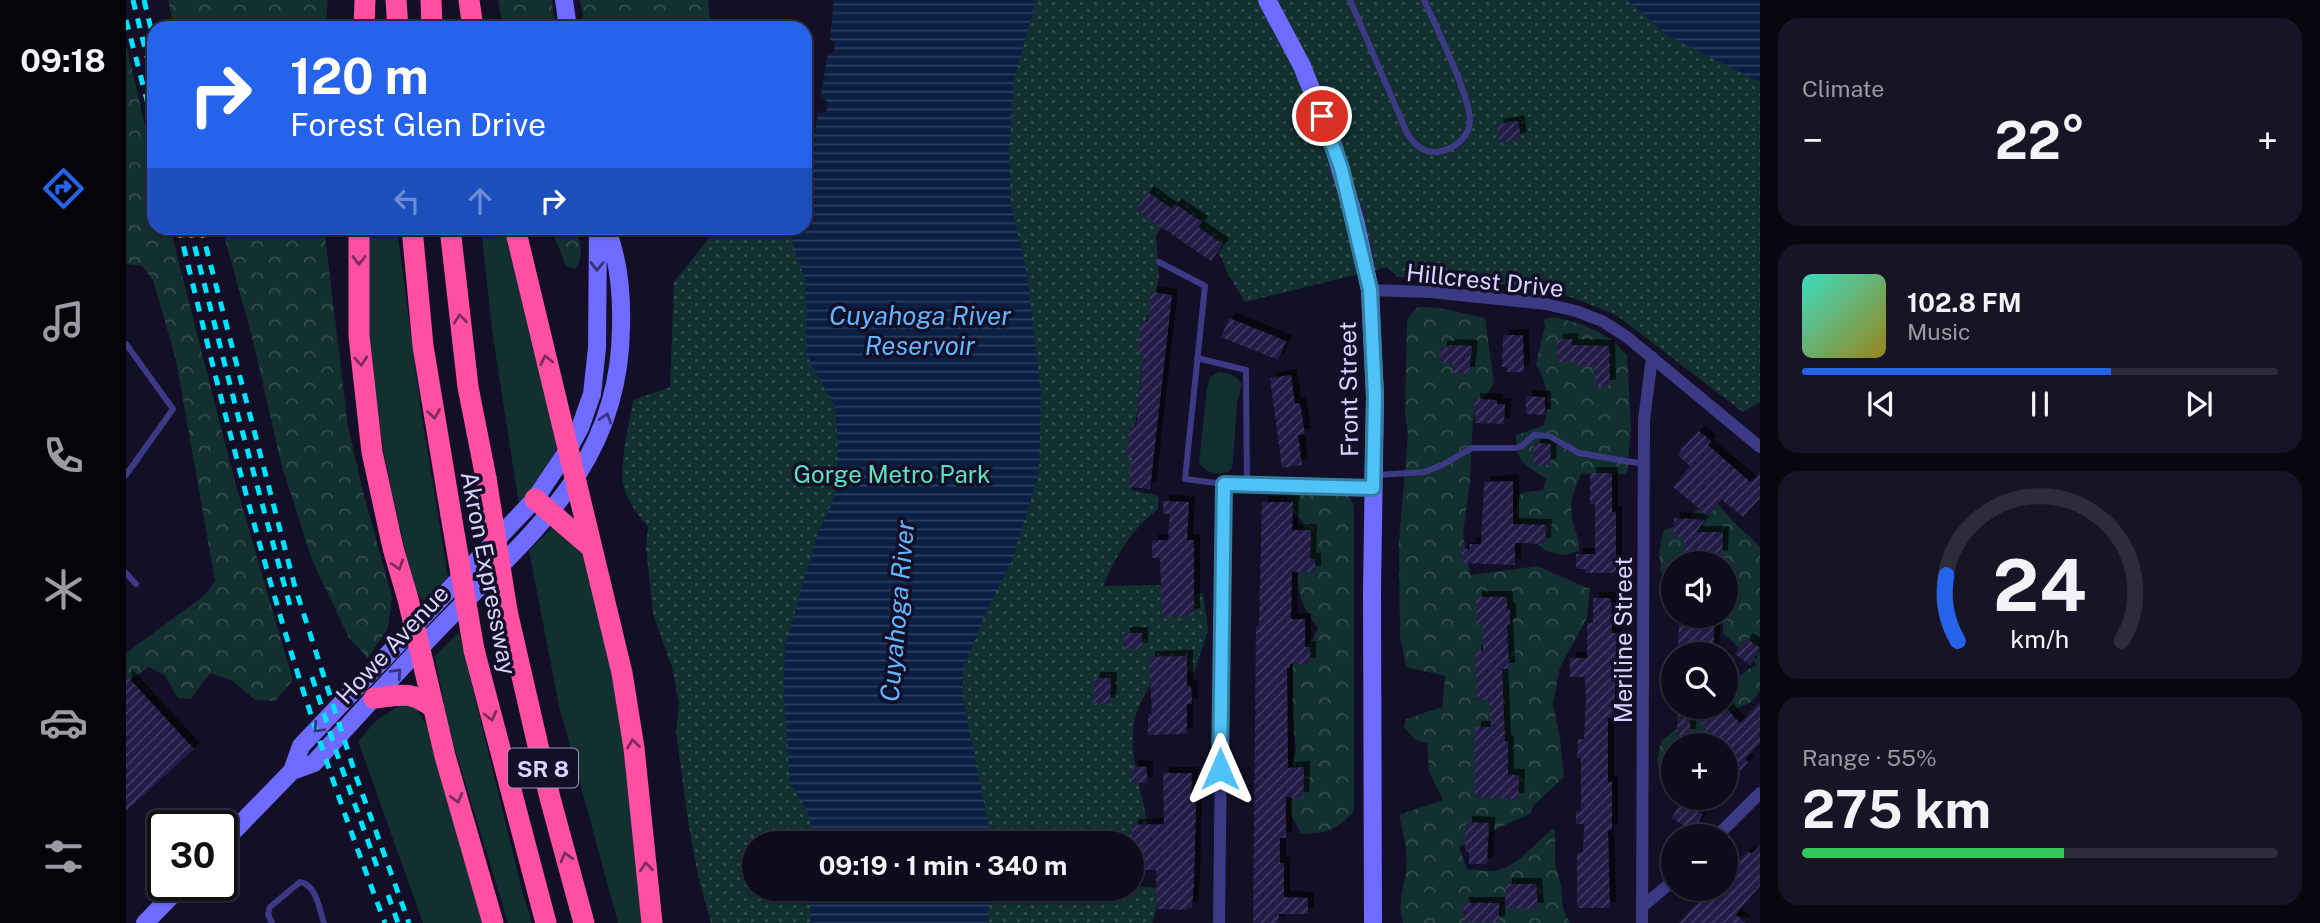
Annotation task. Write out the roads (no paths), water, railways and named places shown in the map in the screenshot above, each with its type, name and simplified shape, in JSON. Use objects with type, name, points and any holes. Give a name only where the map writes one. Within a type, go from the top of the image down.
[{"type":"highway","points":[[364,21],[365,0]]},
{"type":"highway","points":[[397,0],[398,21]]},
{"type":"highway","points":[[431,0],[432,21]]},
{"type":"highway","points":[[469,0],[472,21]]},
{"type":"highway","points":[[359,235],[359,336],[372,452],[445,756],[493,923]]},
{"type":"highway","name":"Akron Expressway","points":[[413,235],[423,346],[474,650],[546,923]]},
{"type":"highway","name":"Akron Expressway","points":[[451,235],[468,387],[486,478],[507,611],[584,923]]},
{"type":"highway","points":[[517,235],[564,456],[576,479],[622,673],[634,748],[652,923]]},
{"type":"highway","points":[[544,505],[592,548]]},
{"type":"highway","points":[[373,698],[408,694],[422,699],[434,708]]},
{"type":"street","points":[[564,0],[567,21]]},
{"type":"street","name":"Front Street","points":[[1267,0],[1302,66],[1332,142],[1356,223],[1370,290],[1374,345],[1373,923]]},
{"type":"street","points":[[544,505],[564,456],[580,428],[592,394],[597,348],[597,235]]},
{"type":"street","points":[[544,505],[576,479],[600,437],[619,368],[622,294],[609,235]]},
{"type":"street","name":"Hillcrest Drive","points":[[1370,290],[1431,292],[1546,304],[1602,321],[1627,337],[1760,447]]},
{"type":"street","name":"Meriline Street","points":[[1642,923],[1644,420],[1652,358]]},
{"type":"street","points":[[1219,923],[1224,484],[1374,481]]},
{"type":"street","name":"Howe Avenue","points":[[238,827],[292,771],[301,746],[414,624],[544,505]]},
{"type":"street","name":"Howe Avenue","points":[[292,771],[314,763],[420,648],[544,505]]},
{"type":"street","points":[[1729,824],[1760,793]]},
{"type":"street","points":[[1643,906],[1661,891]]},
{"type":"street","points":[[145,923],[166,901]]},
{"type":"lane","points":[[1350,0],[1407,133],[1419,148],[1436,152],[1457,145],[1465,136],[1470,118],[1454,71],[1424,0]]},
{"type":"lane","points":[[1159,262],[1205,286],[1185,479],[1224,484]]},
{"type":"lane","points":[[126,344],[173,409],[126,475]]},
{"type":"lane","points":[[1197,358],[1247,370],[1247,484]]},
{"type":"lane","points":[[1374,481],[1425,472],[1472,448],[1516,448],[1534,435],[1549,436],[1579,453],[1644,464]]},
{"type":"lane","points":[[126,573],[136,584]]},
{"type":"lane","points":[[272,923],[268,914],[270,907],[300,882],[308,883],[312,889],[324,923]]},
{"type":"water","name":"Cuyahoga River Reservoir","points":[[834,0],[1036,0],[1014,81],[1009,154],[1011,204],[1026,269],[1041,392],[1039,472],[1012,561],[988,608],[963,669],[963,699],[990,831],[812,831],[808,813],[790,782],[784,697],[785,646],[817,536],[836,493],[838,450],[835,407],[807,356],[806,282],[789,235],[812,235],[812,137],[818,113],[827,110],[828,102],[821,96],[828,53],[834,53],[835,41],[830,40]]},
{"type":"water","points":[[1628,0],[1760,0],[1760,82],[1667,35]]},
{"type":"water","points":[[811,901],[989,901],[988,923],[810,923]]},
{"type":"railway","points":[[133,0],[147,57]]},
{"type":"railway","points":[[144,0],[149,21]]},
{"type":"railway","points":[[126,20],[147,100]]},
{"type":"railway","points":[[181,235],[234,449],[296,668],[385,923]]},
{"type":"railway","points":[[192,235],[292,613]]},
{"type":"railway","points":[[203,235],[295,587],[356,776],[409,923]]},
{"type":"railway","points":[[312,677],[379,872]]},
{"type":"railway","points":[[388,895],[398,923]]},
{"type":"park label","name":"Gorge Metro Park","points":[[892,474]]},
{"type":"water label","name":"Cuyahoga River","points":[[897,611]]}]
